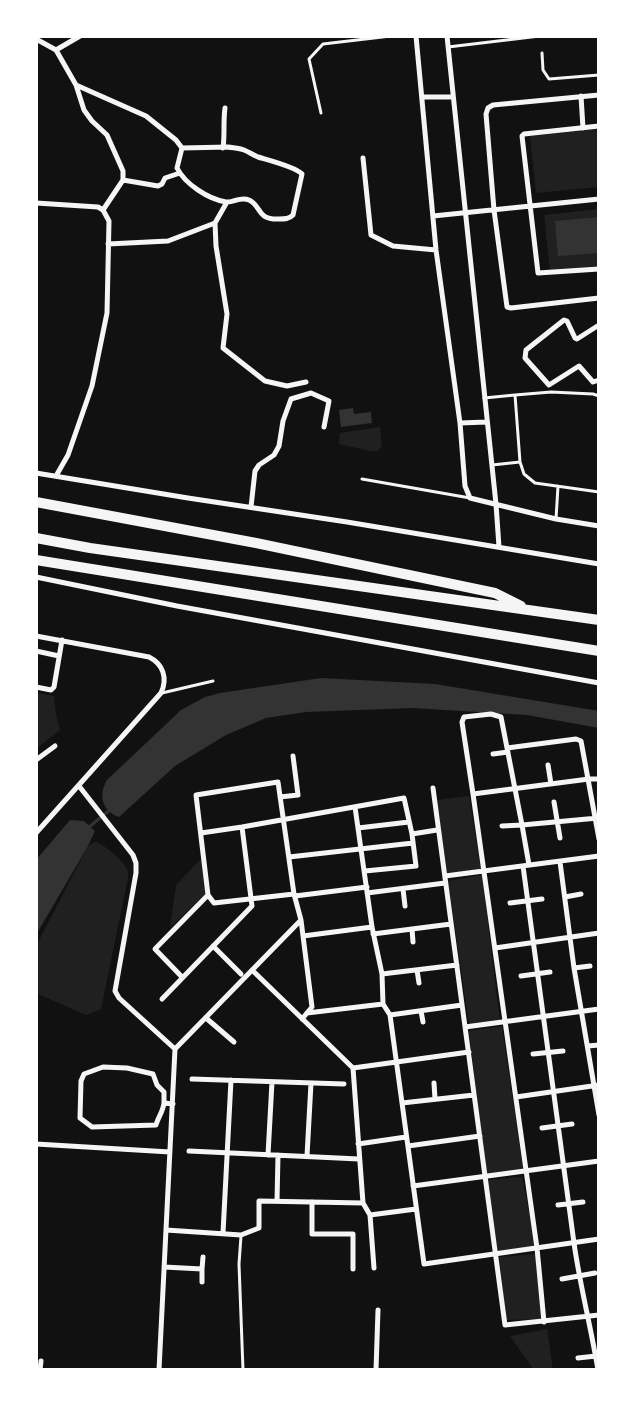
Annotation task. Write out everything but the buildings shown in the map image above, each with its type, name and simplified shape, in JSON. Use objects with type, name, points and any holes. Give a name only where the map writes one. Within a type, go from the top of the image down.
[{"type":"highway","points":[[36,502],[256,543],[495,593],[529,610]]},
{"type":"highway","points":[[36,532],[90,548]]},
{"type":"highway","points":[[36,538],[90,548],[599,620]]},
{"type":"highway","points":[[36,560],[599,651]]},
{"type":"highway","points":[[36,566],[87,569]]},
{"type":"street","points":[[56,50],[80,36]]},
{"type":"street","points":[[416,36],[436,250],[460,423],[465,486],[470,498],[556,519],[599,526]]},
{"type":"street","points":[[447,36],[499,547]]},
{"type":"street","points":[[36,39],[56,50],[76,85],[84,110],[92,121],[107,135],[123,171],[123,180],[103,210]]},
{"type":"street","points":[[76,85],[146,116],[176,140],[182,148]]},
{"type":"street","points":[[599,94],[493,105],[488,108],[486,114],[494,210],[507,307],[599,298]]},
{"type":"street","points":[[581,96],[584,128]]},
{"type":"street","points":[[422,98],[453,97]]},
{"type":"street","points":[[223,148],[225,108]]},
{"type":"street","points":[[599,126],[523,134],[538,273],[599,269]]},
{"type":"street","points":[[182,148],[244,150],[258,157],[299,170],[302,174],[293,215],[289,218],[271,219],[262,216],[250,200],[242,198],[227,202],[200,191],[189,184],[177,168],[182,148]]},
{"type":"street","points":[[363,158],[371,235],[394,246],[436,250]]},
{"type":"street","points":[[123,180],[158,186],[162,184],[165,178],[180,173]]},
{"type":"street","points":[[433,216],[599,199]]},
{"type":"street","points":[[227,202],[215,223],[216,246],[227,314],[223,348],[265,381],[287,386],[306,382]]},
{"type":"street","points":[[36,204],[98,207],[103,210],[109,220],[107,313],[92,386],[68,455],[56,476]]},
{"type":"street","points":[[108,244],[168,241],[215,223]]},
{"type":"street","points":[[599,325],[577,339],[574,338],[567,321],[564,320],[526,350],[525,355],[525,358],[549,386],[579,366],[593,382],[599,380]]},
{"type":"street","points":[[251,508],[255,471],[259,465],[274,455],[279,446],[283,421],[291,399],[311,393],[329,401],[324,427]]},
{"type":"street","points":[[460,423],[487,422]]},
{"type":"street","points":[[36,473],[599,564]]},
{"type":"street","points":[[36,577],[186,608],[599,682]]},
{"type":"street","points":[[36,636],[149,656],[162,669],[165,681],[161,693],[36,833]]},
{"type":"street","points":[[36,687],[50,690],[54,687],[62,640]]},
{"type":"street","points":[[36,651],[60,656]]},
{"type":"street","points":[[544,1322],[537,1248],[462,722],[464,717],[491,714],[501,717],[522,825],[528,901],[562,1166],[579,1276],[589,1316],[598,1370]]},
{"type":"street","points":[[493,754],[576,739],[581,741],[597,818],[599,839]]},
{"type":"street","points":[[36,760],[55,746]]},
{"type":"street","points":[[280,797],[298,795],[293,756]]},
{"type":"street","points":[[548,765],[550,784]]},
{"type":"street","points":[[473,794],[589,779],[599,780]]},
{"type":"street","points":[[302,1019],[312,1007],[301,920],[294,895],[278,782],[196,795],[208,895],[214,904],[251,898],[294,895],[367,887]]},
{"type":"street","points":[[79,786],[133,855],[136,863],[136,873],[115,991],[119,998],[175,1049]]},
{"type":"street","points":[[433,788],[505,1325],[599,1315]]},
{"type":"street","points":[[201,833],[404,798],[412,834],[416,866],[365,871]]},
{"type":"street","points":[[554,802],[560,838]]},
{"type":"street","points":[[355,807],[373,934],[382,974],[383,1004],[390,1015],[424,1264],[599,1239]]},
{"type":"street","points":[[502,826],[597,818]]},
{"type":"street","points":[[358,828],[409,822]]},
{"type":"street","points":[[162,1000],[252,906],[242,827]]},
{"type":"street","points":[[412,834],[438,830]]},
{"type":"street","points":[[288,857],[413,843]]},
{"type":"street","points":[[445,876],[599,856]]},
{"type":"street","points":[[560,862],[574,968],[596,1085],[599,1115]]},
{"type":"street","points":[[367,893],[445,883]]},
{"type":"street","points":[[403,889],[405,906]]},
{"type":"street","points":[[565,897],[581,894]]},
{"type":"street","points":[[182,977],[155,949],[208,895]]},
{"type":"street","points":[[510,903],[542,899]]},
{"type":"street","points":[[159,1370],[175,1049],[301,920]]},
{"type":"street","points":[[373,934],[451,924]]},
{"type":"street","points":[[303,936],[372,927]]},
{"type":"street","points":[[412,929],[414,942]]},
{"type":"street","points":[[495,948],[599,933]]},
{"type":"street","points":[[213,946],[241,974]]},
{"type":"street","points":[[382,974],[457,965]]},
{"type":"street","points":[[574,968],[590,966]]},
{"type":"street","points":[[252,970],[352,1068],[363,1203],[370,1215],[374,1268]]},
{"type":"street","points":[[417,970],[418,983]]},
{"type":"street","points":[[521,976],[550,972]]},
{"type":"street","points":[[307,1013],[383,1004]]},
{"type":"street","points":[[390,1015],[462,1005]]},
{"type":"street","points":[[465,1027],[599,1009]]},
{"type":"street","points":[[421,1011],[423,1022]]},
{"type":"street","points":[[206,1018],[234,1042]]},
{"type":"street","points":[[588,1046],[599,1044]]},
{"type":"street","points":[[533,1054],[563,1051]]},
{"type":"street","points":[[352,1068],[469,1052]]},
{"type":"street","points":[[103,1067],[128,1068],[153,1074],[157,1085],[164,1092],[164,1103],[156,1125],[92,1127],[80,1118],[81,1081],[84,1074],[103,1067]]},
{"type":"street","points":[[192,1078],[344,1084]]},
{"type":"street","points":[[223,1233],[231,1080]]},
{"type":"street","points":[[268,1155],[272,1082]]},
{"type":"street","points":[[307,1156],[311,1083]]},
{"type":"street","points":[[434,1083],[436,1099]]},
{"type":"street","points":[[516,1097],[596,1085]]},
{"type":"street","points":[[402,1103],[474,1095]]},
{"type":"street","points":[[164,1103],[173,1104]]},
{"type":"street","points":[[542,1128],[572,1124]]},
{"type":"street","points":[[408,1146],[480,1136]]},
{"type":"street","points":[[358,1144],[406,1137]]},
{"type":"street","points":[[36,1144],[170,1152]]},
{"type":"street","points":[[189,1151],[359,1159]]},
{"type":"street","points":[[277,1201],[278,1155]]},
{"type":"street","points":[[413,1186],[599,1161]]},
{"type":"street","points":[[166,1230],[241,1235],[259,1228],[259,1201],[363,1203]]},
{"type":"street","points":[[312,1202],[312,1234],[353,1234],[353,1269]]},
{"type":"street","points":[[558,1205],[583,1202]]},
{"type":"street","points":[[370,1215],[416,1209]]},
{"type":"street","points":[[202,1282],[203,1257]]},
{"type":"street","points":[[164,1267],[202,1269]]},
{"type":"street","points":[[562,1279],[594,1273]]},
{"type":"street","points":[[376,1370],[378,1310]]},
{"type":"street","points":[[578,1358],[596,1356]]},
{"type":"street","points":[[40,1370],[41,1361]]},
{"type":"lane","points":[[322,113],[308,59],[323,44],[391,36]]},
{"type":"lane","points":[[448,47],[540,36]]},
{"type":"lane","points":[[542,54],[543,70],[549,79],[599,74]]},
{"type":"lane","points":[[484,398],[550,392],[593,394],[599,396]]},
{"type":"lane","points":[[515,395],[520,462],[524,474],[535,483],[599,492]]},
{"type":"lane","points":[[491,465],[520,462]]},
{"type":"lane","points":[[362,479],[470,498]]},
{"type":"lane","points":[[556,519],[558,486]]},
{"type":"lane","points":[[161,693],[213,680]]},
{"type":"lane","points":[[241,1235],[239,1264],[243,1370]]},
{"type":"shaded area","points":[[599,129],[599,187],[536,193],[530,136]]},
{"type":"shaded area","points":[[599,209],[599,266],[550,271],[544,215]]},
{"type":"shaded area","points":[[599,217],[599,253],[558,256],[555,221]]},
{"type":"shaded area","points":[[353,408],[354,414],[371,412],[372,423],[341,427],[339,410]]},
{"type":"shaded area","points":[[380,427],[382,446],[378,451],[339,444],[340,433]]},
{"type":"shaded area","points":[[321,678],[435,684],[599,711],[599,728],[527,715],[412,708],[306,712],[266,718],[226,735],[175,766],[119,817],[105,807],[102,797],[107,780],[181,710],[205,697],[220,693]]},
{"type":"shaded area","points":[[36,693],[54,696],[60,730],[36,749]]},
{"type":"shaded area","points":[[469,796],[481,870],[447,873],[437,800]]},
{"type":"shaded area","points":[[70,820],[84,821],[95,831],[36,935],[36,860]]},
{"type":"shaded area","points":[[95,842],[118,857],[127,869],[128,878],[101,1009],[86,1015],[36,993],[36,946],[88,846]]},
{"type":"shaded area","points":[[201,859],[205,894],[170,928],[176,885]]},
{"type":"shaded area","points":[[482,875],[500,1021],[469,1024],[448,881]]},
{"type":"shaded area","points":[[502,1026],[523,1169],[486,1174],[469,1031]]},
{"type":"shaded area","points":[[522,1177],[536,1246],[498,1251],[487,1180]]},
{"type":"shaded area","points":[[536,1254],[542,1319],[506,1320],[499,1257]]},
{"type":"shaded area","points":[[547,1329],[553,1370],[534,1370],[510,1336]]},
{"type":"waterway","points":[[89,827],[111,809]]}]
